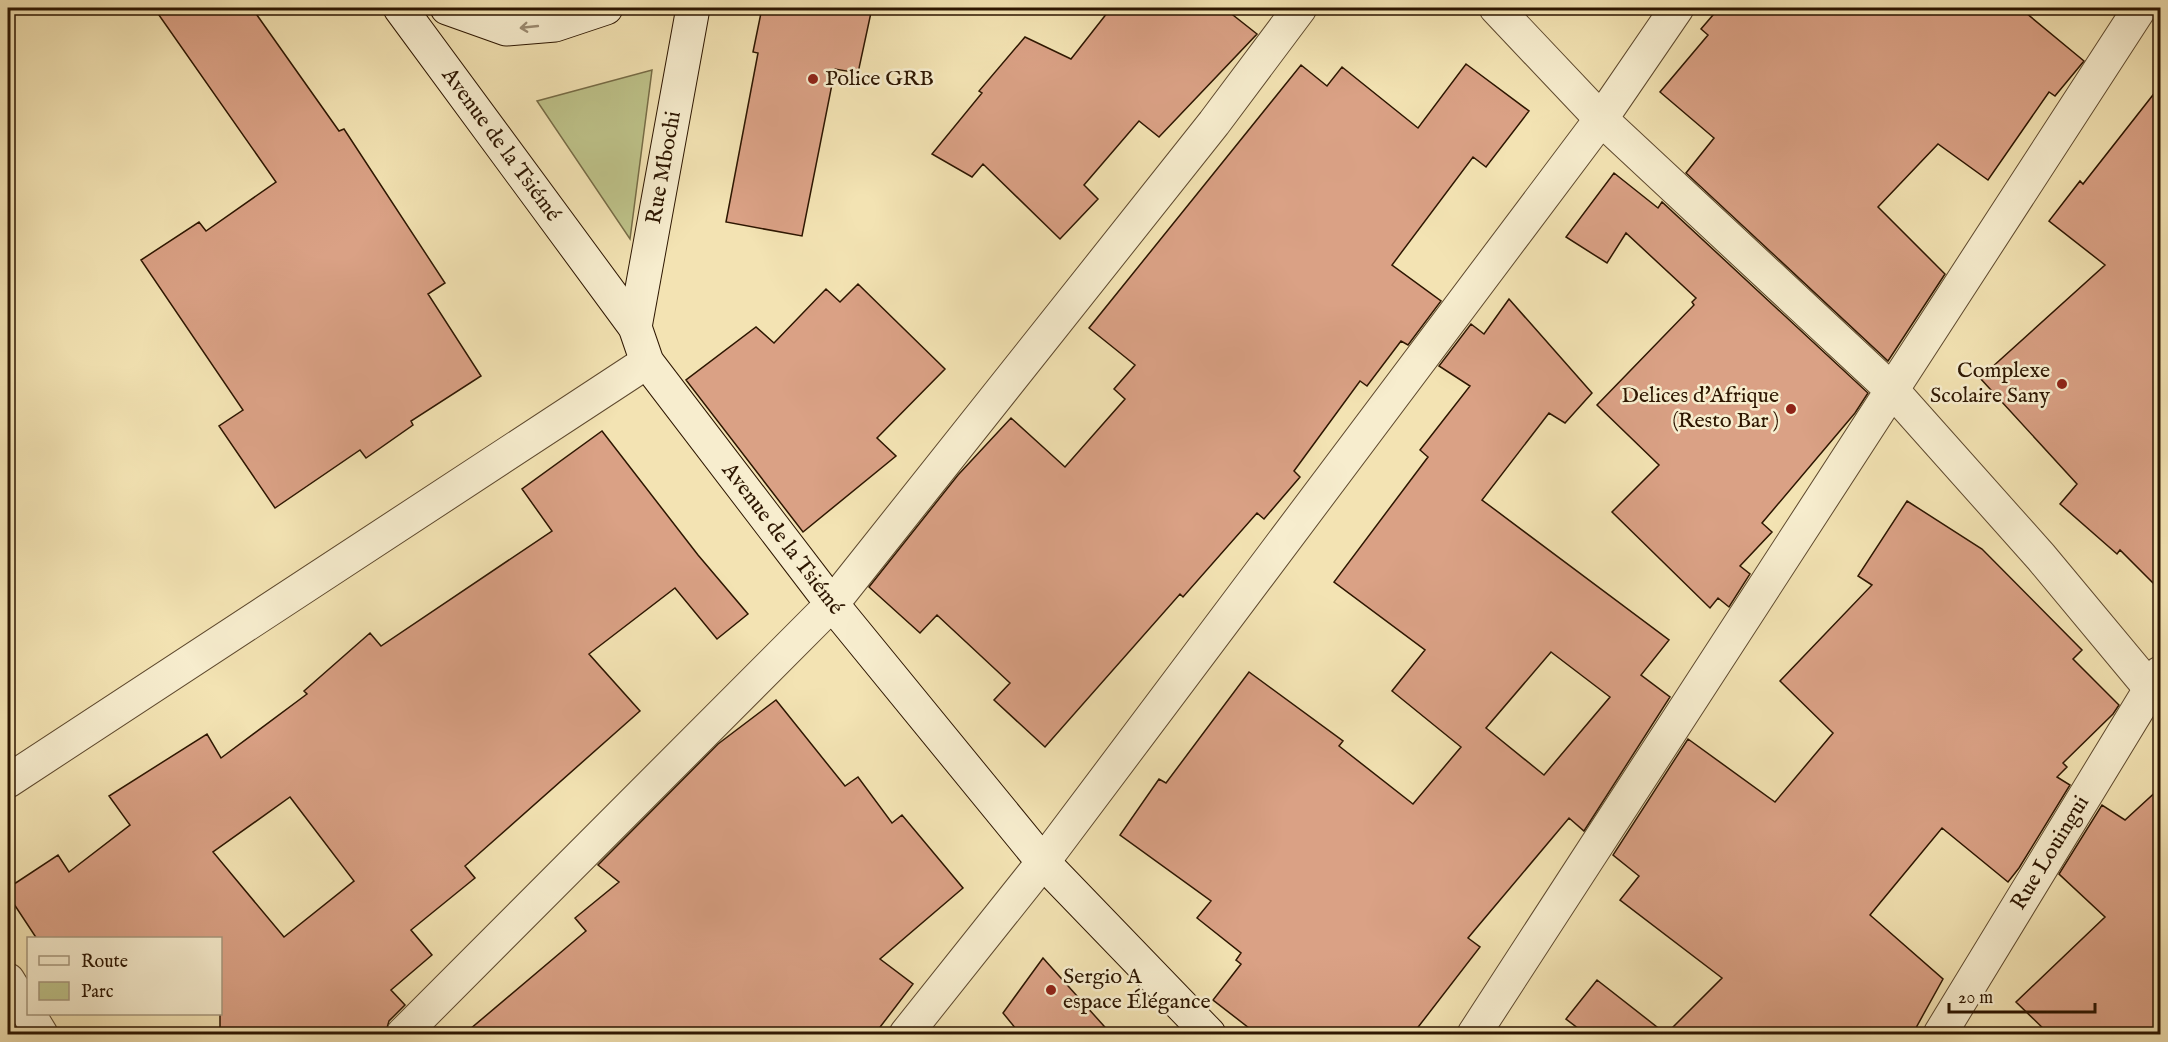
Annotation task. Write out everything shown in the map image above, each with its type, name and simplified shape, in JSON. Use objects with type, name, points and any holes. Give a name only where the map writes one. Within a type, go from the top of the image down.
[{"type":"street","name":"Avenue de la Tsiémé","points":[[400,8],[635,327],[647,362],[832,604],[1043,862],[1209,1035]]},
{"type":"street","points":[[447,8],[506,29],[555,25],[606,8]]},
{"type":"street","name":"Rue Mbochi","points":[[635,327],[693,8]]},
{"type":"street","points":[[403,1035],[832,604],[1214,123],[1300,8]]},
{"type":"street","points":[[1496,8],[1601,119],[1893,391],[2157,687]]},
{"type":"street","points":[[906,1035],[1043,862],[1601,119],[1677,8]]},
{"type":"street","points":[[1474,1035],[2140,8]]},
{"type":"street","points":[[8,782],[647,362]]},
{"type":"street","name":"Rue Louingui","points":[[1940,1035],[2157,687]]},
{"type":"street","points":[[8,980],[27,1012]]},
{"type":"street","points":[[29,1015],[41,1035]]},
{"type":"green space","points":[[652,70],[630,239],[537,101]]},
{"type":"building","points":[[154,8],[252,8],[339,131],[344,129],[445,283],[428,294],[481,376],[411,421],[413,425],[366,458],[360,450],[275,508],[219,426],[243,410],[141,260],[199,222],[206,231],[276,182]]},
{"type":"building","points":[[762,8],[872,8],[858,73],[835,69],[802,236],[726,222],[758,53],[753,52]]},
{"type":"building","points":[[1111,8],[1224,8],[1257,34],[1159,137],[1139,121],[1084,185],[1098,199],[1060,239],[983,164],[972,177],[932,154],[982,93],[979,91],[1025,37],[1071,59]]},
{"type":"building","points":[[1719,8],[2020,8],[2084,61],[2055,96],[2049,92],[1988,180],[1938,144],[1878,207],[1945,274],[1888,361],[1686,173],[1714,138],[1660,92],[1708,35],[1701,29]]},
{"type":"building","points":[[1466,64],[1529,111],[1486,167],[1473,157],[1392,265],[1441,301],[1408,345],[1401,341],[1367,386],[1360,381],[1294,471],[1300,477],[1264,519],[1257,513],[1183,597],[1180,594],[1045,747],[994,700],[1010,683],[937,615],[920,633],[869,587],[958,475],[1011,418],[1065,467],[1125,399],[1114,389],[1135,365],[1089,328],[1301,65],[1327,86],[1342,67],[1418,128]]},
{"type":"building","points":[[2160,86],[2160,590],[2120,550],[2117,554],[2060,504],[2077,484],[1980,378],[2105,265],[2049,221],[2080,181],[2083,184]]},
{"type":"building","points":[[1614,173],[1658,208],[1662,202],[1868,393],[1855,413],[1762,523],[1772,532],[1740,566],[1750,574],[1729,607],[1718,598],[1710,608],[1612,512],[1659,465],[1597,405],[1694,305],[1692,302],[1696,298],[1626,233],[1607,263],[1566,237]]},
{"type":"building","points":[[858,284],[945,369],[877,438],[896,456],[803,532],[686,380],[756,327],[774,343],[826,289],[840,302]]},
{"type":"building","points":[[1509,299],[1592,393],[1565,423],[1549,413],[1482,500],[1669,640],[1641,675],[1670,697],[1584,831],[1569,818],[1468,938],[1480,947],[1412,1035],[1258,1035],[1213,1000],[1241,964],[1236,960],[1241,953],[1197,918],[1211,901],[1120,835],[1159,779],[1166,783],[1249,672],[1343,741],[1339,746],[1413,804],[1461,747],[1392,691],[1425,650],[1334,582],[1428,457],[1420,450],[1470,386],[1439,366],[1471,324],[1484,334]],"holes":[[[1551,652],[1610,697],[1544,775],[1486,728]]]},
{"type":"building","points":[[602,431],[698,555],[748,614],[717,639],[675,588],[589,654],[640,711],[465,866],[475,878],[411,930],[432,955],[391,990],[405,1005],[389,1021],[385,1035],[220,1035],[222,937],[36,937],[8,895],[8,888],[58,855],[69,872],[130,825],[109,796],[207,734],[221,758],[307,694],[304,691],[370,633],[381,646],[552,531],[522,489]],"holes":[[[290,797],[354,881],[284,937],[213,852]]]},
{"type":"building","points":[[1907,501],[1982,549],[2082,650],[2073,659],[2119,705],[2113,714],[2063,763],[2067,767],[2057,777],[2070,785],[2008,882],[1942,828],[1870,915],[1943,979],[1912,1035],[1587,1035],[1566,1019],[1597,980],[1666,1034],[1722,978],[1620,900],[1639,876],[1613,855],[1688,739],[1775,802],[1833,733],[1780,681],[1872,585],[1858,576]]},
{"type":"building","points":[[776,700],[845,786],[858,777],[892,823],[902,815],[963,888],[880,959],[913,984],[874,1035],[463,1035],[586,931],[575,918],[619,882],[598,865],[718,744]]},
{"type":"building","points":[[2160,788],[2160,1035],[2050,1035],[2016,1002],[2105,917],[2059,874],[2102,805],[2125,820]]},
{"type":"building","points":[[1043,958],[1112,1035],[1021,1035],[1003,1013]]},
{"type":"place","name":"Police GRB","points":[[813,79]]},
{"type":"place","name":"Complexe Scolaire Sany","points":[[2062,384]]},
{"type":"place","name":"Delices d'Afrique (Resto Bar )","points":[[1791,409]]},
{"type":"place","name":"Sergio A espace Élégance","points":[[1051,990]]}]
